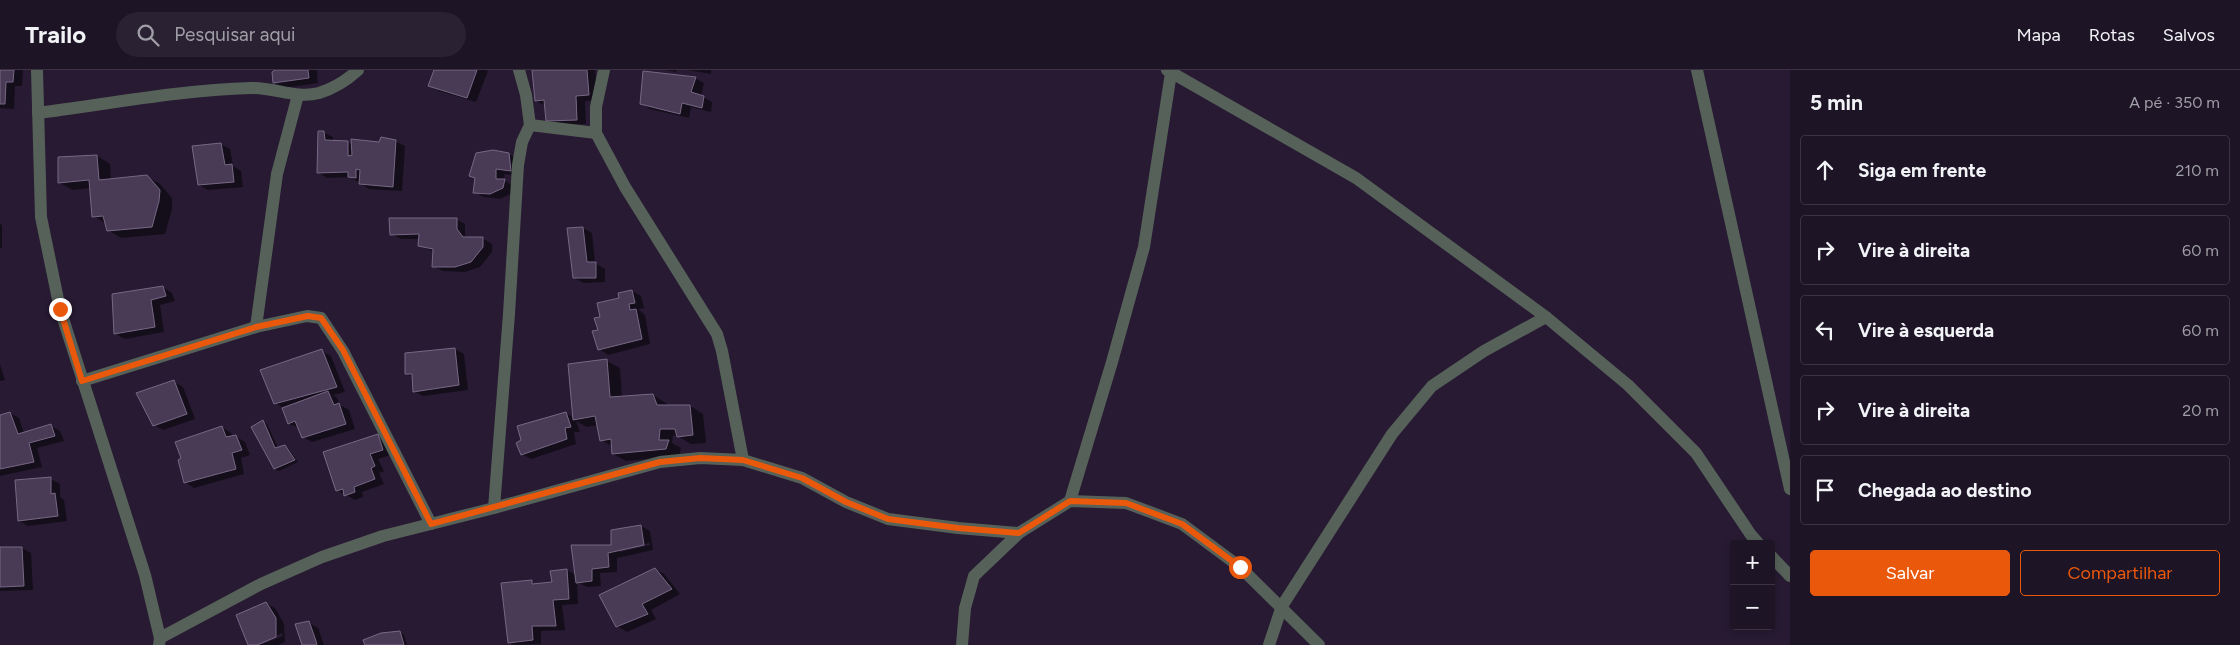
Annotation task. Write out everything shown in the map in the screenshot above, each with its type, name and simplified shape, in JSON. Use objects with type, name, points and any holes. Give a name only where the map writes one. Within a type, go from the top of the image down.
[{"type":"street","points":[[37,70],[41,218],[60,309],[145,575],[159,641],[260,584],[322,557],[383,536],[494,508],[660,462],[700,458],[743,460],[802,478],[846,502],[888,519],[1019,533]]},
{"type":"street","points":[[38,113],[190,92],[254,88],[298,95],[318,93],[344,83],[358,70]]},
{"type":"street","points":[[494,508],[518,165],[522,142],[530,125],[526,95],[519,70]]},
{"type":"street","points":[[604,70],[596,107],[596,132],[625,187],[716,334],[722,351],[743,460]]},
{"type":"street","points":[[1698,70],[1790,489]]},
{"type":"street","points":[[1070,501],[1144,247],[1169,71],[1356,178],[1546,317],[1628,386],[1696,453],[1755,540]]},
{"type":"street","points":[[256,327],[277,174],[298,95]]},
{"type":"street","points":[[530,125],[596,132]]},
{"type":"street","points":[[82,381],[256,327],[308,316],[321,318],[343,350],[431,524]]},
{"type":"street","points":[[1269,645],[1282,606],[1392,434],[1432,386],[1484,350],[1546,317]]},
{"type":"street","points":[[962,645],[965,608],[974,576],[1019,533],[1070,501],[1126,503],[1182,524],[1240,567],[1282,606],[1319,645]]},
{"type":"street","points":[[1775,560],[1790,576]]},
{"type":"building","points":[[0,70],[14,70],[13,82],[6,82],[5,104],[0,104]]},
{"type":"building","points":[[275,70],[308,70],[309,78],[273,83],[272,72]]},
{"type":"building","points":[[434,70],[477,70],[467,98],[428,86]]},
{"type":"building","points":[[532,70],[587,70],[589,95],[576,96],[577,120],[546,121],[544,100],[535,101]]},
{"type":"building","points":[[643,71],[696,77],[691,92],[704,96],[702,108],[682,103],[680,114],[640,104]]},
{"type":"building","points":[[318,131],[324,131],[325,140],[348,141],[348,156],[352,155],[351,139],[379,142],[381,137],[396,140],[393,187],[359,184],[360,170],[356,169],[356,178],[348,177],[348,172],[317,173]]},
{"type":"building","points":[[221,143],[225,165],[232,164],[234,182],[198,185],[192,146]]},
{"type":"building","points":[[493,150],[509,153],[511,171],[496,169],[496,179],[505,179],[503,188],[490,194],[473,193],[475,178],[469,176],[476,153]]},
{"type":"building","points":[[97,155],[99,180],[147,175],[160,190],[152,227],[107,231],[103,216],[92,217],[89,180],[58,183],[58,157]]},
{"type":"building","points":[[389,218],[457,218],[457,229],[463,237],[483,237],[483,247],[471,262],[455,267],[432,267],[433,249],[418,246],[419,234],[390,235]]},
{"type":"building","points":[[583,227],[587,262],[596,262],[596,278],[573,278],[567,228]]},
{"type":"building","points":[[163,286],[166,296],[151,300],[155,327],[114,334],[112,294]]},
{"type":"building","points":[[632,290],[635,303],[629,304],[630,310],[636,309],[642,339],[598,350],[592,331],[598,330],[594,318],[600,317],[597,303],[619,298],[618,293]]},
{"type":"building","points":[[455,348],[459,385],[413,392],[412,374],[405,374],[405,353]]},
{"type":"building","points":[[322,349],[337,387],[274,404],[260,370]]},
{"type":"building","points":[[607,359],[610,397],[653,394],[657,405],[690,405],[693,435],[677,437],[675,429],[660,429],[659,440],[669,440],[666,449],[612,454],[611,439],[600,441],[595,416],[573,420],[568,364]]},
{"type":"building","points":[[174,380],[187,414],[153,426],[136,393]]},
{"type":"building","points":[[328,391],[334,405],[339,403],[346,424],[302,438],[295,421],[288,424],[282,408]]},
{"type":"building","points":[[10,412],[18,434],[51,424],[55,436],[29,443],[34,462],[0,469],[0,415]]},
{"type":"building","points":[[566,412],[571,427],[565,428],[567,439],[521,455],[516,443],[521,440],[517,426]]},
{"type":"building","points":[[263,420],[275,448],[285,445],[295,460],[274,469],[251,427]]},
{"type":"building","points":[[222,426],[226,437],[236,435],[242,450],[232,453],[236,469],[184,483],[178,460],[181,458],[175,442]]},
{"type":"building","points":[[378,434],[383,450],[370,454],[375,466],[371,468],[375,479],[354,487],[355,492],[344,496],[343,489],[336,491],[323,452]]},
{"type":"building","points":[[51,477],[51,494],[55,493],[58,516],[18,521],[15,480]]},
{"type":"building","points":[[641,525],[644,545],[608,553],[609,567],[592,569],[592,581],[576,583],[571,545],[611,545],[611,530]]},
{"type":"building","points":[[0,547],[22,547],[24,586],[0,587]]},
{"type":"building","points":[[655,568],[672,589],[642,604],[648,614],[616,627],[599,595]]},
{"type":"building","points":[[567,569],[569,599],[553,600],[556,626],[532,626],[533,640],[508,643],[501,583],[532,580],[532,584],[552,582],[550,571]]},
{"type":"building","points":[[266,602],[276,618],[276,637],[257,645],[248,645],[236,615]]},
{"type":"building","points":[[309,621],[317,645],[302,645],[295,624]]},
{"type":"building","points":[[400,631],[404,645],[365,645],[363,640],[381,633]]},
{"type":"route","points":[[60,309],[82,381],[256,327],[308,316],[321,318],[343,350],[431,524],[660,462],[700,458],[743,460],[802,478],[846,502],[888,519],[958,528],[1019,533],[1070,501],[1126,503],[1182,524],[1240,567]]}]
